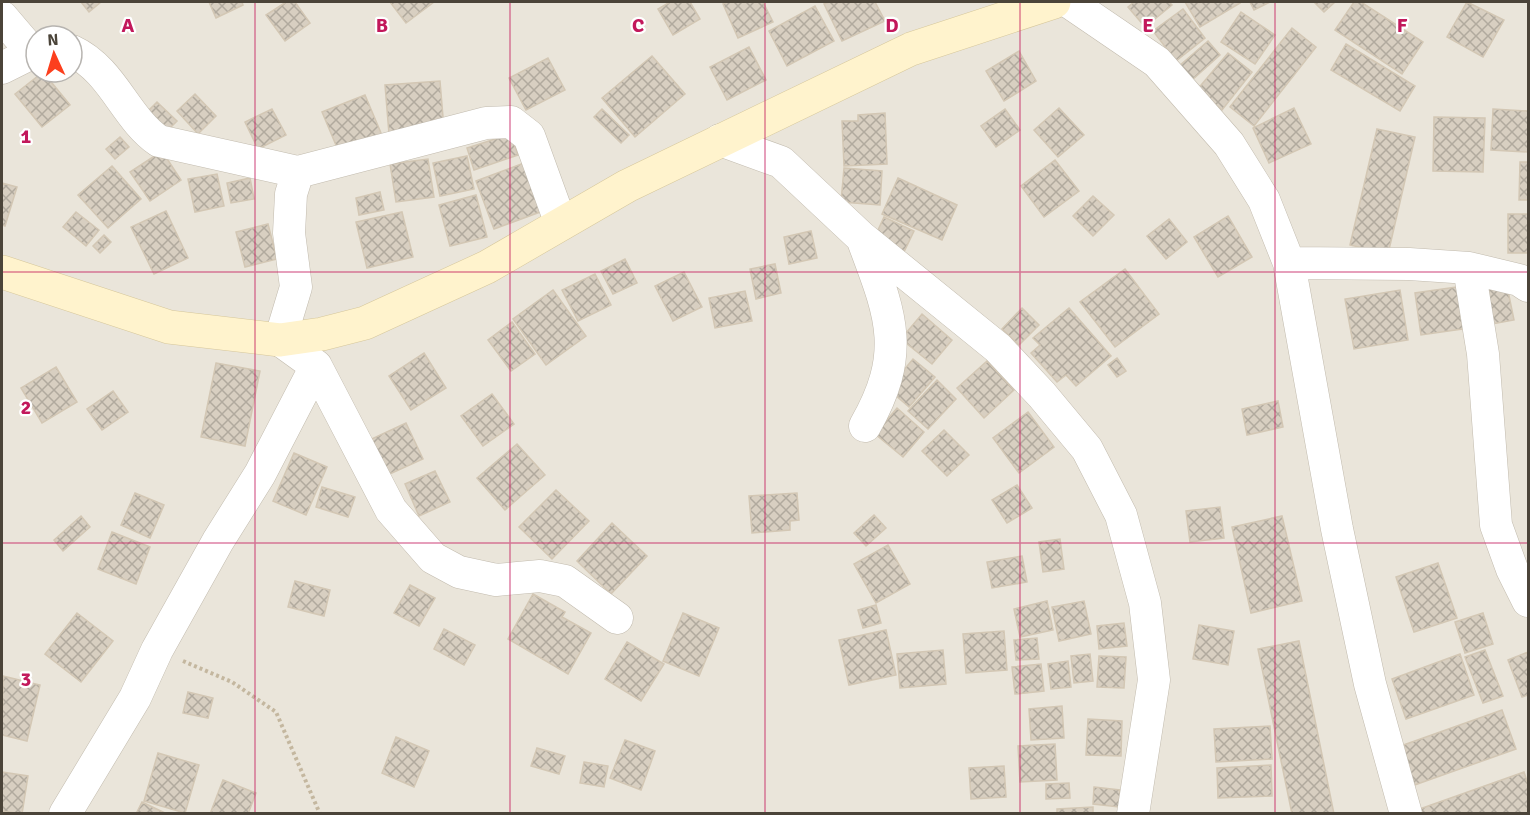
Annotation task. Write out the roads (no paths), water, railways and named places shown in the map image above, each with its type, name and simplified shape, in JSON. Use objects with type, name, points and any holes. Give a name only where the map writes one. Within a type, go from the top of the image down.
[{"type":"street","points":[[2,272],[169,327],[280,340],[322,334],[365,322],[487,267],[627,186],[910,48],[1054,2]]},
{"type":"street","points":[[1069,2],[1157,62],[1229,144],[1264,200],[1289,263],[1337,529],[1370,684],[1406,813]]},
{"type":"street","points":[[2,17],[24,40]]},
{"type":"street","points":[[2,68],[24,56]]},
{"type":"street","points":[[84,61],[106,78],[122,96],[142,130],[159,141],[298,172],[486,123],[511,122],[529,136],[561,224]]},
{"type":"street","points":[[720,140],[781,162],[861,237],[998,348],[1035,387],[1087,449],[1121,515],[1145,603],[1154,680],[1133,813]]},
{"type":"street","points":[[280,340],[296,287],[289,233],[291,194],[298,172]]},
{"type":"street","points":[[861,237],[883,294],[892,355],[882,397],[866,426]]},
{"type":"street","points":[[1289,263],[1469,268],[1519,280],[1528,286]]},
{"type":"street","points":[[1469,268],[1483,354],[1496,525],[1512,569],[1528,601]]},
{"type":"street","points":[[280,340],[316,366],[391,510],[433,558],[459,572],[496,580],[540,576],[565,581],[616,618]]},
{"type":"street","points":[[69,811],[135,698],[157,650],[218,541],[260,474],[316,366]]}]
